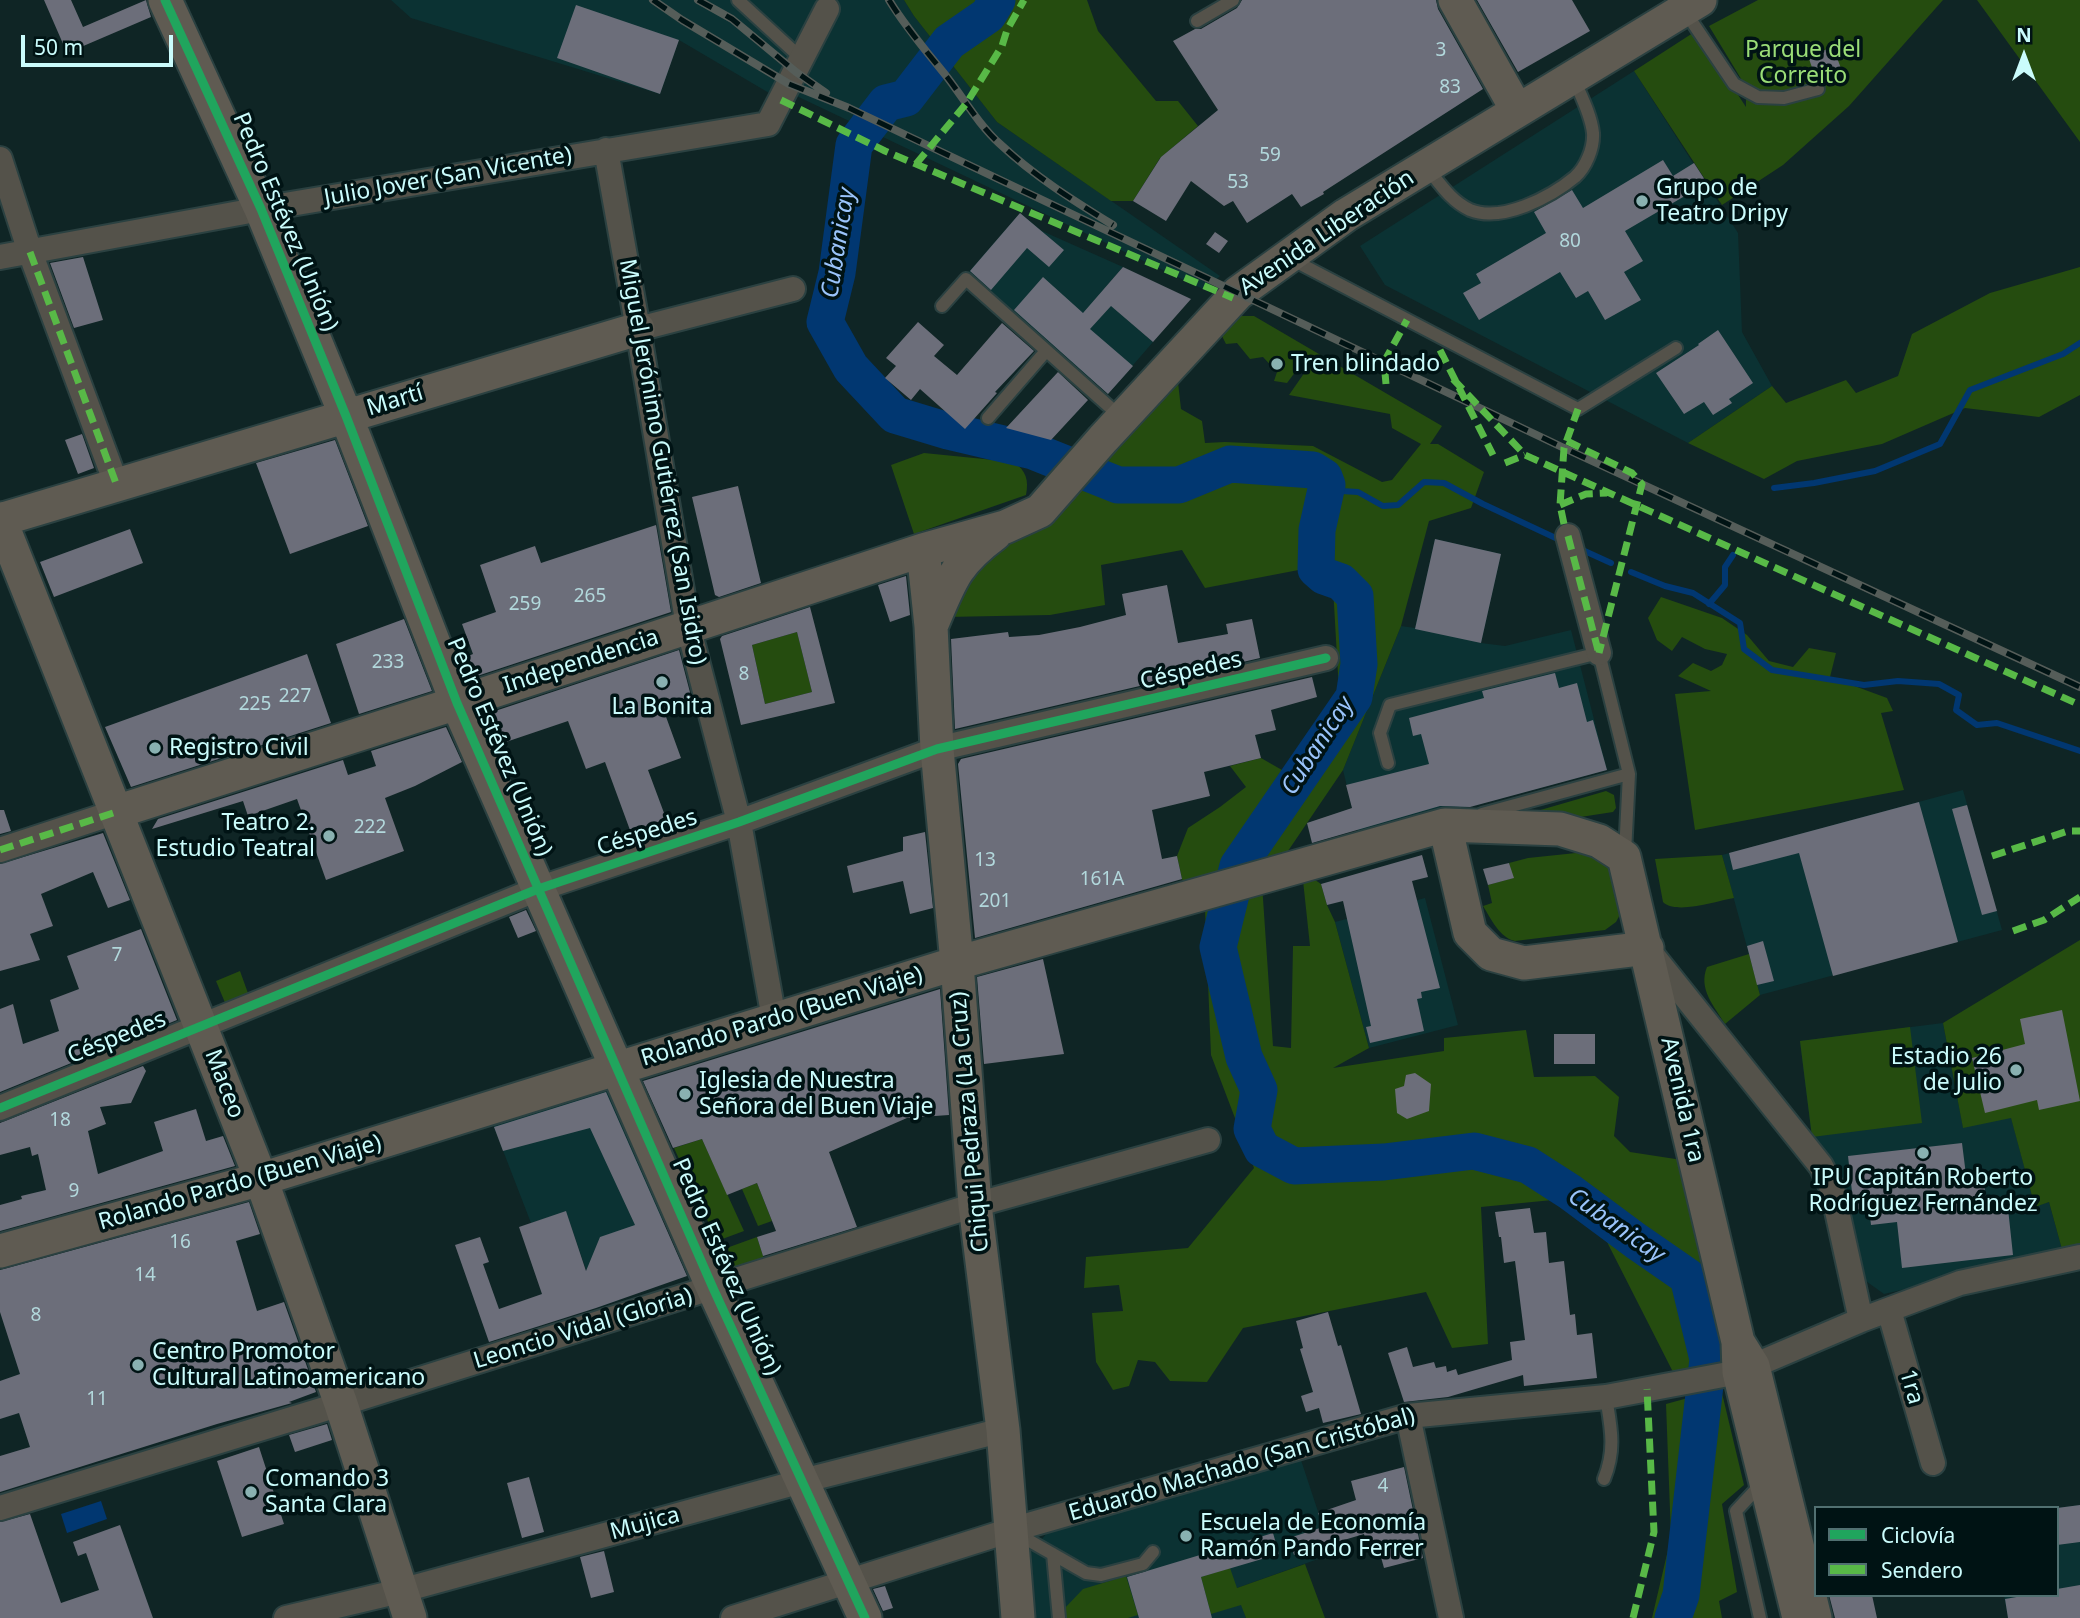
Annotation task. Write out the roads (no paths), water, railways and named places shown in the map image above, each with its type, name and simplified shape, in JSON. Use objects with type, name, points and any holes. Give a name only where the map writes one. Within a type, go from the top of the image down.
[{"type":"main road","name":"Pedro Estévez (Unión)","points":[[165,0],[261,209],[346,416],[457,703],[713,1288],[865,1618]]},
{"type":"main road","points":[[1455,0],[1517,110]]},
{"type":"main road","name":"Avenida Liberación","points":[[1005,527],[1040,511],[1238,293],[1346,215],[1692,5]]},
{"type":"main road","name":"Martí","points":[[0,520],[638,329]]},
{"type":"main road","name":"Maceo","points":[[0,520],[261,1179],[341,1405],[405,1605]]},
{"type":"main road","name":"Independencia","points":[[116,812],[923,550],[1005,527]]},
{"type":"main road","name":"Chiqui Pedraza (La Cruz)","points":[[931,626],[956,569],[973,550],[1005,527]]},
{"type":"main road","name":"Chiqui Pedraza (La Cruz)","points":[[923,550],[975,1205],[1003,1430],[1018,1618]]},
{"type":"main road","points":[[1445,825],[1469,933],[1491,954],[1524,963],[1647,948]]},
{"type":"main road","name":"Rolando Pardo (Buen Viaje)","points":[[0,1251],[261,1179],[957,963],[1445,825],[1560,830],[1599,841],[1624,857]]},
{"type":"main road","name":"Avenida 1ra","points":[[1624,857],[1647,948],[1764,1480],[1799,1618]]},
{"type":"main road","name":"Avenida 1ra","points":[[1739,1364],[1815,1618]]},
{"type":"street","name":"Julio Jover (San Vicente)","points":[[0,257],[261,209],[768,124],[802,59],[824,4]]},
{"type":"street","name":"Miguel Jerónimo Gutiérrez (San Isidro)","points":[[606,150],[688,626],[739,822],[774,1019]]},
{"type":"street","points":[[0,159],[30,252],[117,485]]},
{"type":"street","name":"Martí","points":[[638,329],[793,289]]},
{"type":"street","points":[[1571,546],[1599,653]]},
{"type":"street","name":"Céspedes","points":[[0,1108],[538,889],[739,822],[937,749],[1326,658]]},
{"type":"street","points":[[0,850],[116,812]]},
{"type":"street","points":[[1647,948],[1821,1166],[1832,1188],[1861,1320]]},
{"type":"street","name":"Leoncio Vidal (Gloria)","points":[[0,1508],[341,1405],[975,1205],[1208,1140]]},
{"type":"street","name":"Eduardo Machado (San Cristóbal)","points":[[733,1618],[1011,1530],[1408,1416],[1606,1397],[1671,1385],[1739,1364],[1959,1283],[2080,1257]]},
{"type":"street","name":"1ra","points":[[1889,1310],[1933,1463]]},
{"type":"street","points":[[1408,1416],[1451,1618]]},
{"type":"street","name":"Mujica","points":[[286,1618],[405,1605],[802,1481],[1003,1430]]},
{"type":"lane","points":[[738,0],[802,59]]},
{"type":"lane","points":[[1197,21],[1233,0]]},
{"type":"lane","points":[[1692,5],[1734,85],[1758,97],[1784,98],[1818,89]]},
{"type":"lane","points":[[1426,166],[1453,200],[1473,211],[1498,214],[1528,206],[1548,194],[1577,176],[1590,155],[1593,135],[1590,117],[1573,76]]},
{"type":"lane","points":[[1288,257],[1578,409],[1676,348]]},
{"type":"lane","points":[[942,306],[966,279],[1046,351],[1113,428]]},
{"type":"lane","points":[[988,418],[1046,351]]},
{"type":"lane","points":[[1388,763],[1380,733],[1390,705],[1599,653],[1629,774],[1624,857]]},
{"type":"lane","points":[[1445,825],[1629,774]]},
{"type":"lane","points":[[1604,1479],[1611,1463],[1612,1451],[1606,1397]]},
{"type":"lane","points":[[1760,1618],[1736,1511],[1764,1480]]},
{"type":"lane","points":[[1011,1530],[1086,1573],[1101,1575],[1143,1564],[1153,1552]]},
{"type":"lane","points":[[1053,1554],[1059,1618]]},
{"type":"water","points":[[101,1501],[107,1519],[67,1533],[61,1514]]},
{"type":"waterway","name":"Cubanicay","points":[[997,0],[988,15],[949,42],[906,98],[886,103],[854,145],[837,273],[825,322],[851,368],[895,415],[948,431],[1033,451],[1118,485],[1179,485],[1230,464],[1313,470],[1324,477],[1327,485],[1317,530],[1316,569],[1324,576],[1341,582],[1355,596],[1359,664],[1354,697],[1238,866],[1218,947],[1244,1057],[1259,1090],[1252,1129],[1262,1149],[1294,1166],[1384,1162],[1474,1151],[1528,1165],[1688,1277],[1708,1359],[1681,1595],[1673,1618]]},
{"type":"waterway","points":[[1774,488],[1875,471],[1940,444],[1970,390],[2063,354],[2080,343]]},
{"type":"waterway","points":[[1341,491],[1358,492],[1383,506],[1398,505],[1424,482],[1444,483],[1562,541]]},
{"type":"waterway","points":[[1578,548],[1611,563]]},
{"type":"waterway","points":[[1709,604],[1725,585],[1725,567],[1733,555]]},
{"type":"waterway","points":[[1631,572],[1665,586],[1693,593],[1740,623],[1744,649],[1772,670],[1864,685],[1898,681],[1939,684],[1959,695],[1956,710],[1977,725],[1997,723],[2080,751]]},
{"type":"railway","points":[[653,0],[789,84],[849,108],[1564,448],[2080,687]]},
{"type":"railway","points":[[698,0],[732,19],[826,93]]},
{"type":"railway","points":[[889,0],[992,137],[1040,177],[1113,225]]},
{"type":"place","name":"Grupo de Teatro Dripy","points":[[1642,201]]},
{"type":"place","name":"Tren blindado","points":[[1277,364]]},
{"type":"place","name":"La Bonita","points":[[662,682]]},
{"type":"place","name":"Registro Civil","points":[[155,748]]},
{"type":"place","name":"Teatro 2. Estudio Teatral","points":[[329,836]]},
{"type":"place","name":"Estadio 26 de Julio","points":[[2016,1070]]},
{"type":"place","name":"Iglesia de Nuestra Señora del Buen Viaje","points":[[685,1094]]},
{"type":"place","name":"IPU Capitán Roberto Rodríguez Fernández","points":[[1923,1153]]},
{"type":"place","name":"Centro Promotor Cultural Latinoamericano","points":[[138,1365]]},
{"type":"place","name":"Comando 3 Santa Clara","points":[[251,1492]]},
{"type":"place","name":"Escuela de Economía Ramón Pando Ferrer","points":[[1186,1536]]},
{"type":"park label","name":"Parque del Correito","points":[[1803,63]]}]
